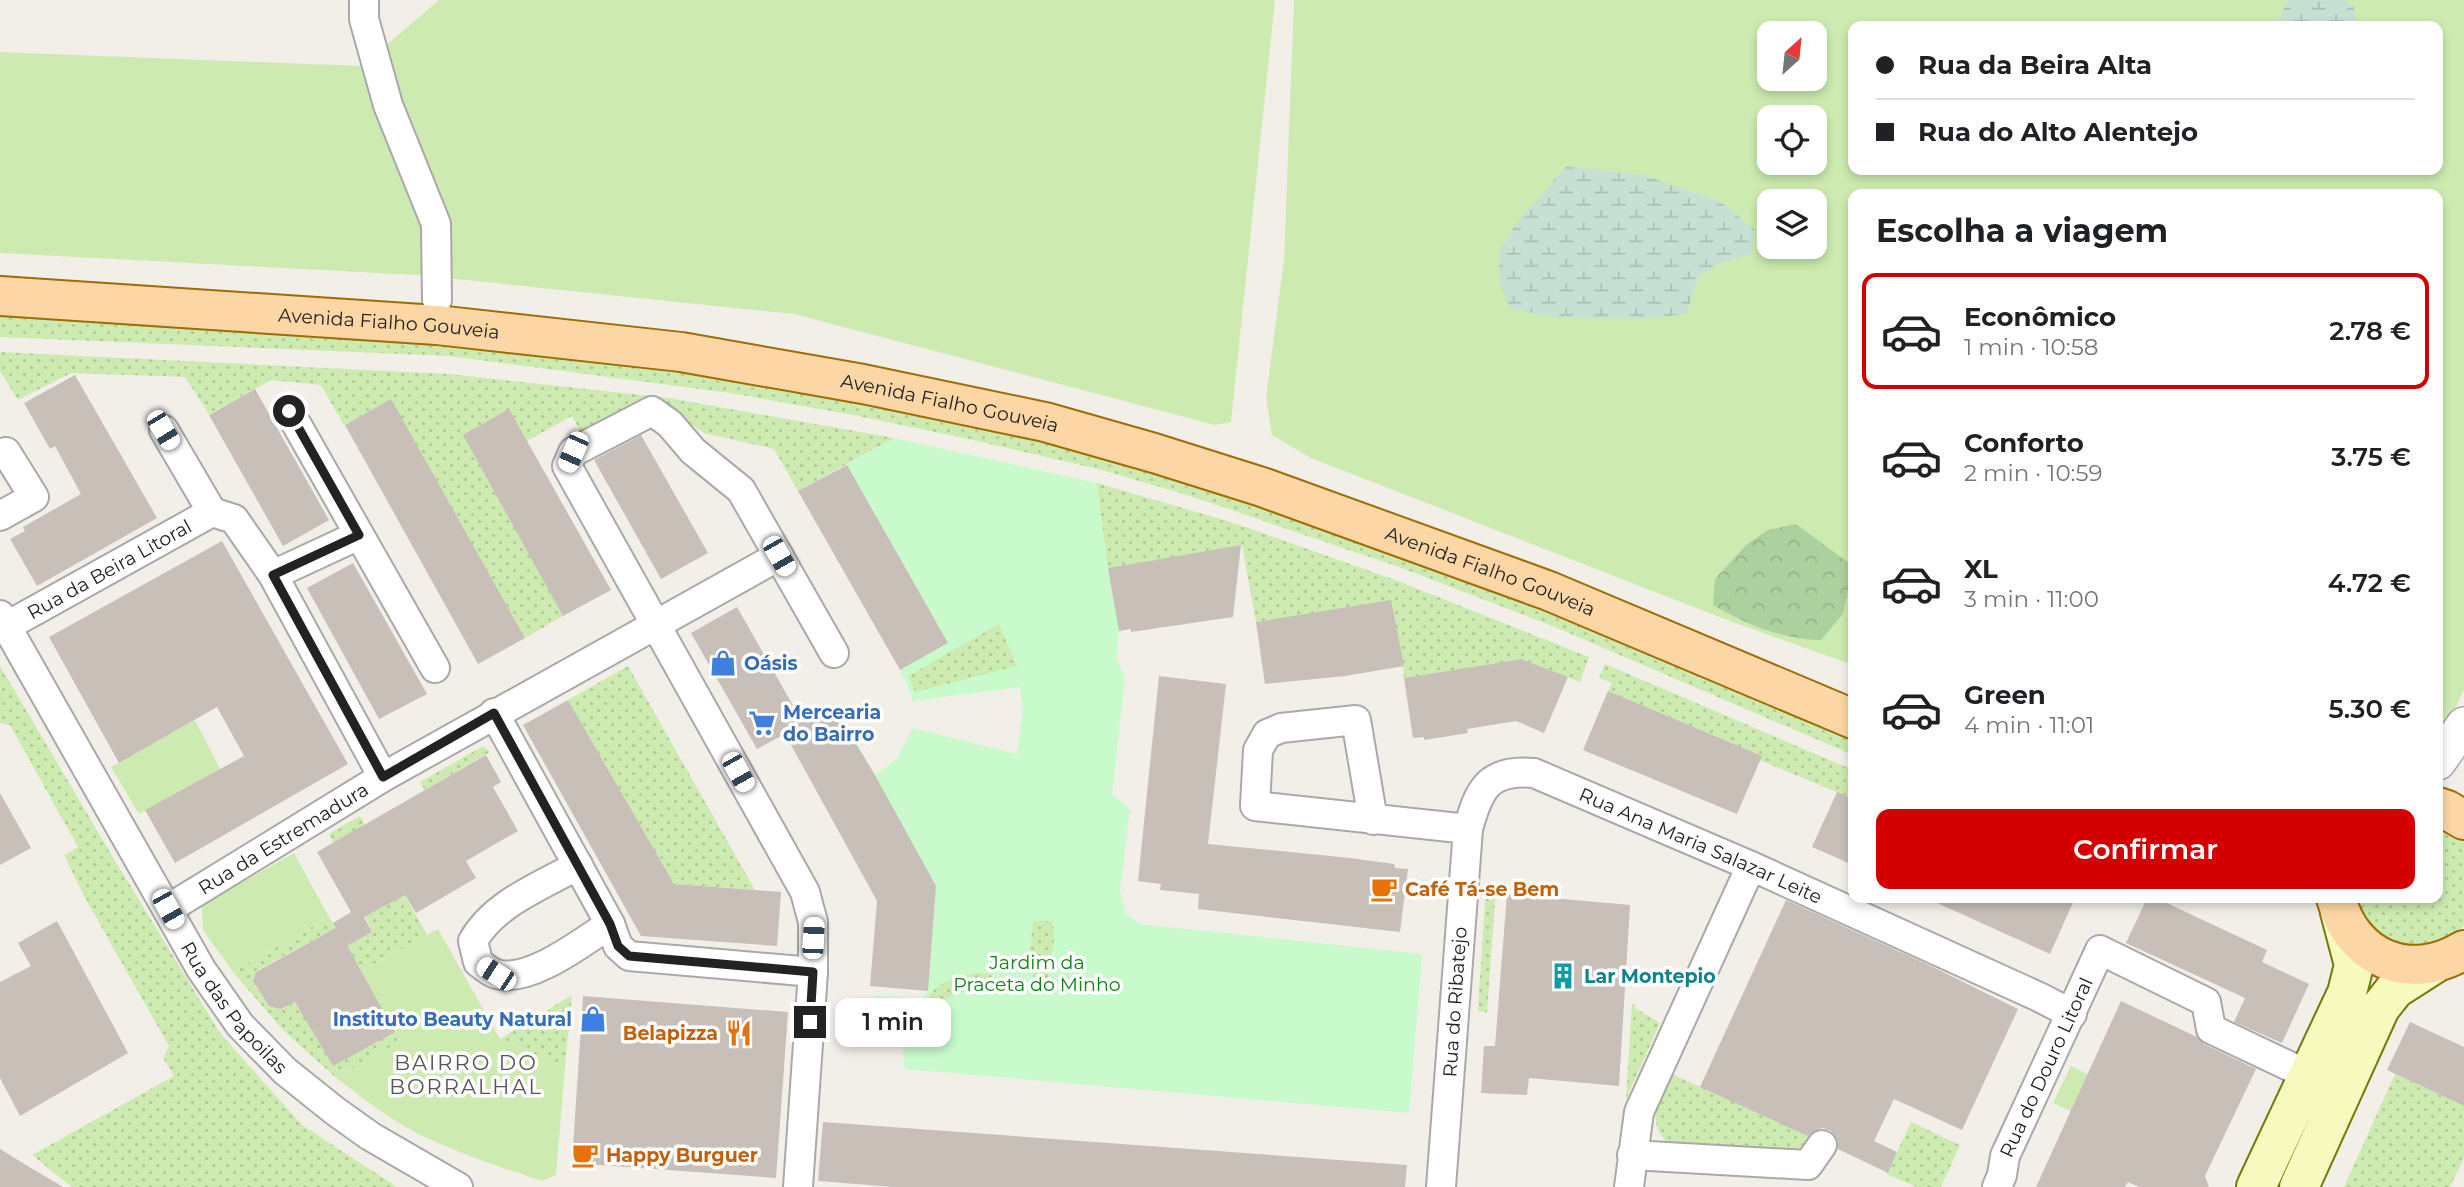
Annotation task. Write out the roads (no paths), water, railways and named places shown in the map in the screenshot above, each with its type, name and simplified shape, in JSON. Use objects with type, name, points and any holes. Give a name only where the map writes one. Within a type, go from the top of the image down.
[{"type":"main road","name":"Avenida Fialho Gouveia","points":[[0,271],[437,300],[634,323],[826,354],[1010,392],[1171,433],[1395,508],[1548,566],[1704,632],[1848,688]]},
{"type":"main road","name":"Avenida Fialho Gouveia","points":[[0,296],[437,325],[681,352],[863,384],[1045,422],[1262,487],[1549,591],[1848,717]]},
{"type":"main road","points":[[2443,809],[2464,820]]},
{"type":"main road","points":[[2338,905],[2350,933],[2367,949],[2388,961],[2411,966],[2453,959]]},
{"type":"main road","points":[[2256,1187],[2347,993],[2354,965],[2338,905]]},
{"type":"main road","points":[[2299,1187],[2381,1008],[2395,989],[2453,959]]},
{"type":"street","points":[[364,0],[364,19],[388,105],[436,224],[437,300]]},
{"type":"street","points":[[289,411],[435,668]]},
{"type":"street","points":[[799,1187],[813,972],[813,922],[805,892],[567,466],[573,452],[652,411],[670,424],[692,451],[741,490],[835,653]]},
{"type":"street","points":[[163,430],[212,512],[234,519],[273,575],[383,777]]},
{"type":"street","points":[[0,516],[34,497],[6,452]]},
{"type":"street","name":"Rua da Beira Litoral","points":[[3,620],[212,512]]},
{"type":"street","points":[[273,575],[359,535]]},
{"type":"street","name":"Rua da Estremadura","points":[[168,909],[383,777],[779,556]]},
{"type":"street","name":"Rua das Papoilas","points":[[3,620],[201,969],[240,1025],[285,1071],[370,1136],[454,1186]]},
{"type":"street","points":[[494,713],[610,924],[618,946],[629,956],[813,972]]},
{"type":"street","points":[[1373,820],[1356,720],[1281,728],[1267,734],[1258,750],[1255,806],[1373,820],[1468,829]]},
{"type":"street","points":[[2443,755],[2464,725]]},
{"type":"street","name":"Rua Ana Maria Salazar Leite","points":[[1468,829],[1482,792],[1493,780],[1512,771],[1534,773],[1751,866],[2072,1014]]},
{"type":"street","name":"Rua do Ribatejo","points":[[1441,1187],[1468,829]]},
{"type":"street","points":[[578,865],[494,913],[482,925],[473,941],[478,962],[496,974],[514,975],[531,971],[578,946],[610,924]]},
{"type":"street","points":[[1629,1187],[1639,1112],[1751,866]]},
{"type":"street","name":"Rua do Douro Litoral","points":[[1997,1187],[2005,1156],[2101,950],[2206,1002],[2211,1030],[2308,1075]]},
{"type":"street","points":[[1632,1155],[1808,1165],[1822,1144]]},
{"type":"place","name":"Oásis","points":[[723,663]]},
{"type":"place","name":"Mercearia do Bairro","points":[[762,723]]},
{"type":"place","name":"Café Tá-se Bem","points":[[1384,889]]},
{"type":"place","name":"Lar Montepio","points":[[1563,976]]},
{"type":"place","name":"Instituto Beauty Natural","points":[[593,1019]]},
{"type":"place","name":"Belapizza","points":[[739,1033]]},
{"type":"place","name":"Happy Burguer","points":[[585,1155]]},
{"type":"district","name":"BAIRRO DO BORRALHAL","points":[[466,1074]]},
{"type":"park label","name":"Jardim da Praceta do Minho","points":[[1037,973]]}]
